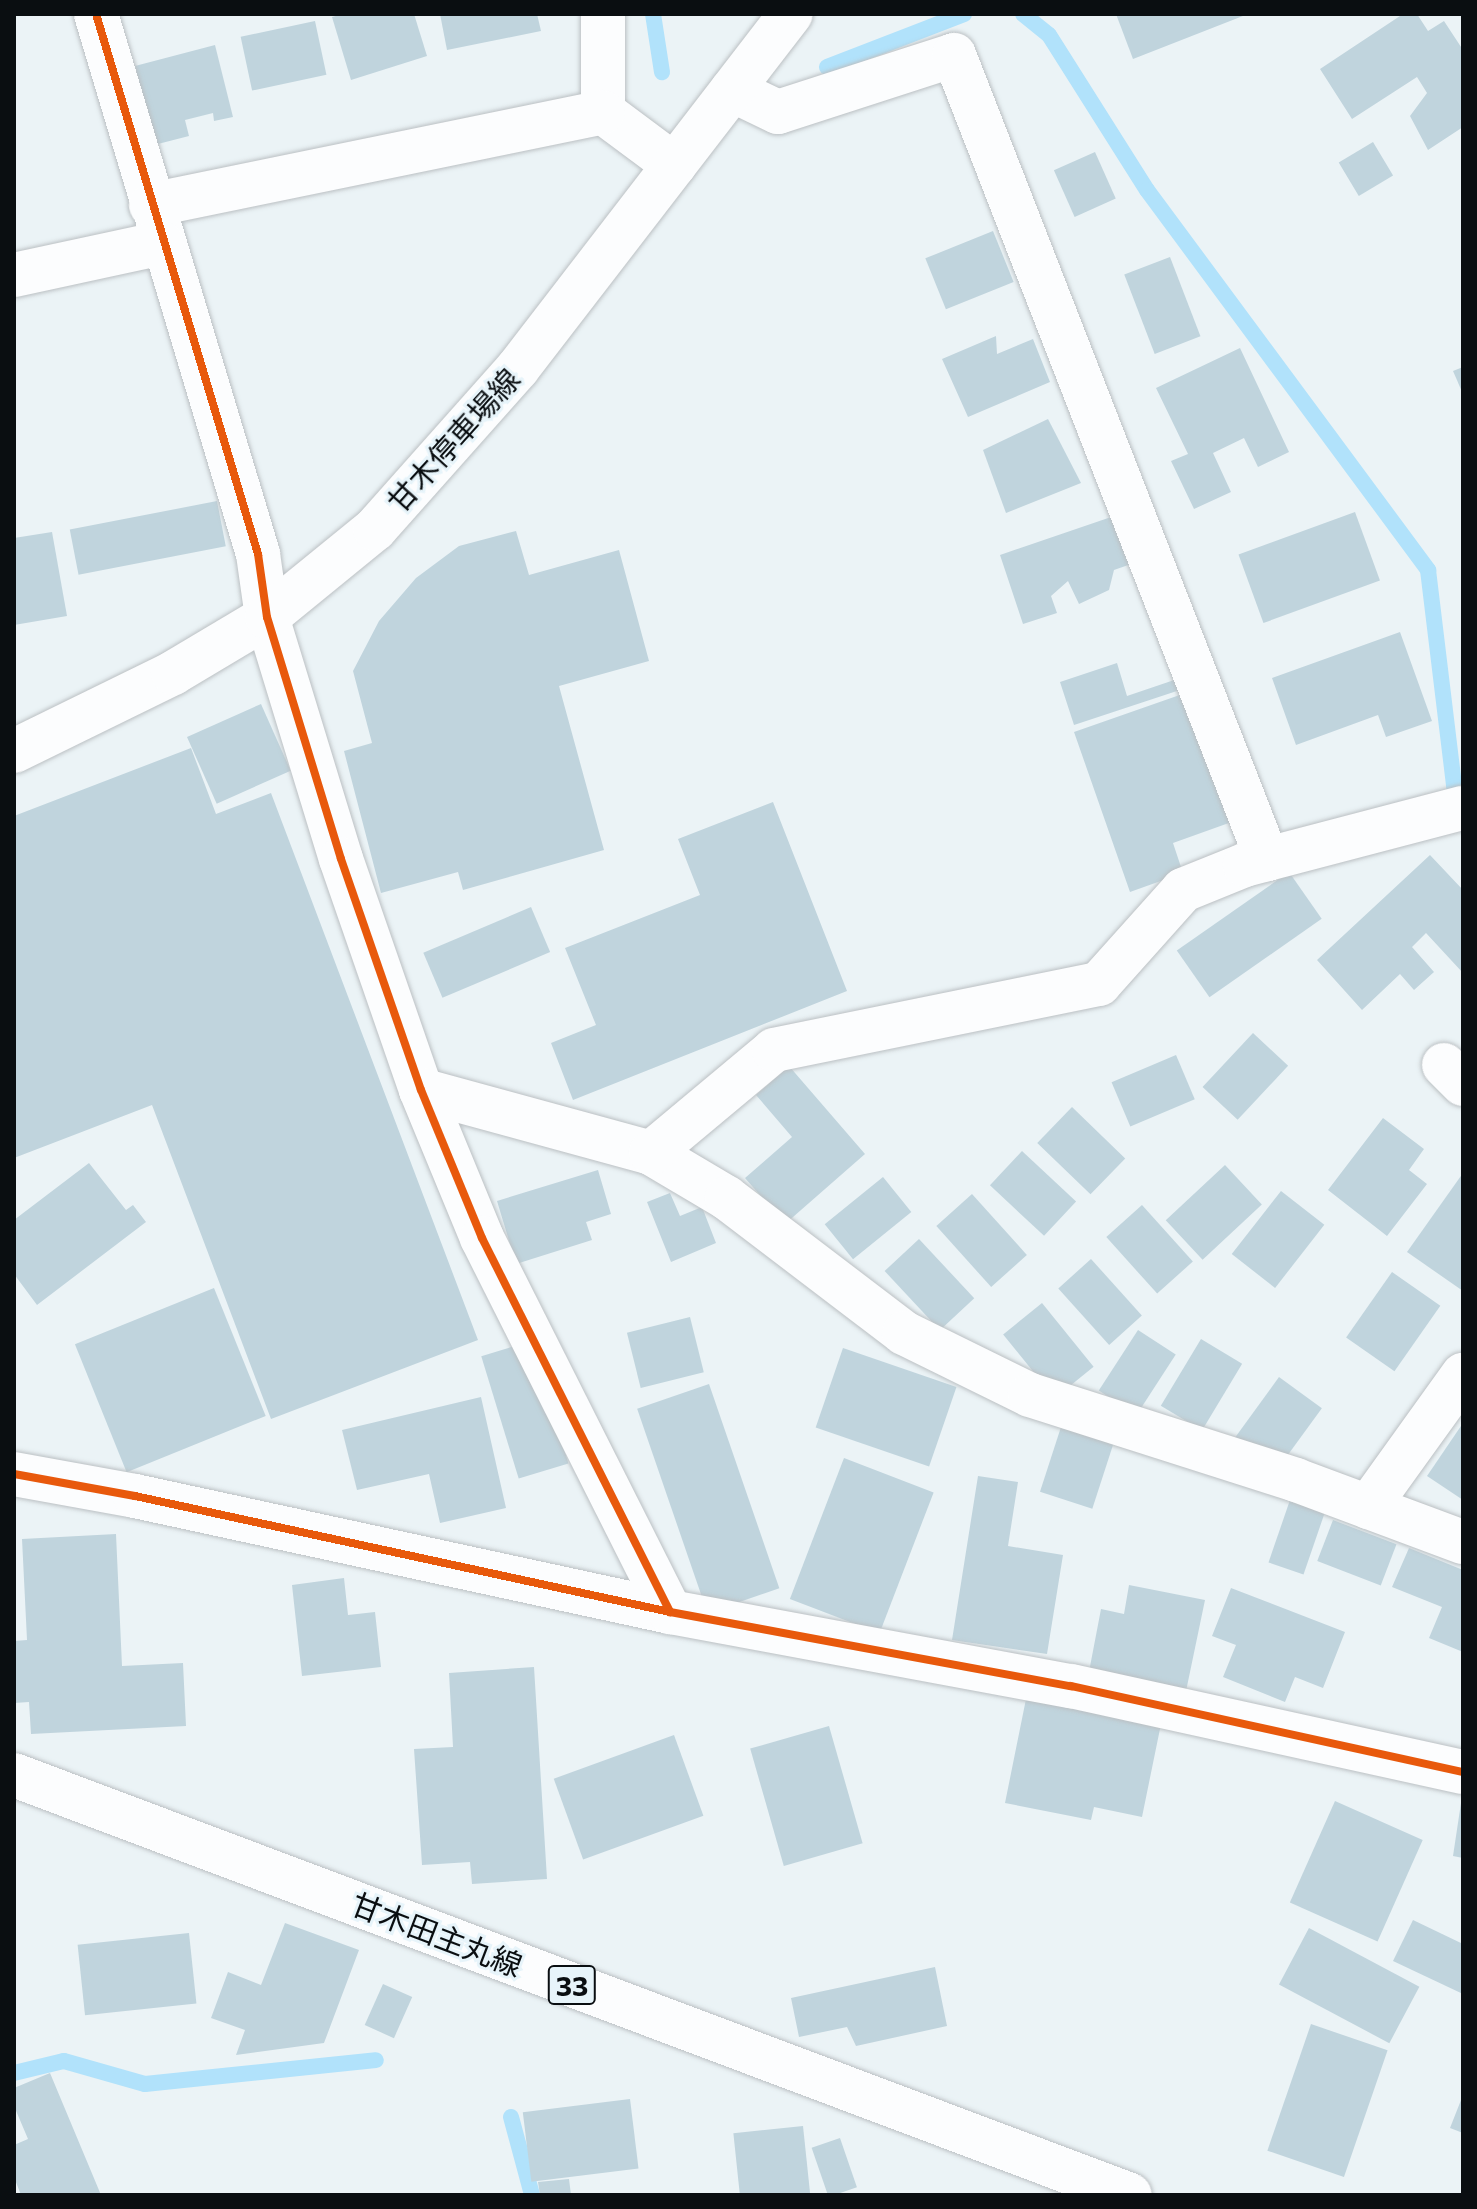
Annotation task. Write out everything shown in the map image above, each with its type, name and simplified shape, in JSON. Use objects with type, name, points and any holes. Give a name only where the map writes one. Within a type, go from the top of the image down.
[{"type":"street","points":[[96,14],[156,224],[258,554],[267,617],[341,859],[421,1090],[482,1238],[670,1612]]},
{"type":"street","points":[[603,14],[603,112]]},
{"type":"street","name":"甘木停車場線","points":[[14,751],[173,673],[267,617],[395,506],[518,368],[791,14]]},
{"type":"street","points":[[732,90],[778,112],[954,55],[1267,859]]},
{"type":"street","points":[[14,275],[156,224],[603,112]]},
{"type":"street","points":[[603,112],[674,165]]},
{"type":"street","points":[[651,1153],[774,1050],[1099,984],[1183,890],[1267,859],[1456,810]]},
{"type":"street","points":[[421,1090],[651,1153],[727,1198],[904,1333],[1016,1388],[1463,1542]]},
{"type":"street","points":[[1368,1507],[1463,1375]]},
{"type":"street","points":[[14,1474],[150,1499],[670,1612],[1071,1686],[1463,1772]]},
{"type":"street","name":"甘木田主丸線","points":[[14,1775],[1130,2195]]},
{"type":"building","points":[[343,14],[414,14],[427,56],[351,80],[332,17]]},
{"type":"building","points":[[440,14],[537,14],[541,31],[447,50]]},
{"type":"building","points":[[1116,14],[1248,14],[1133,59]]},
{"type":"building","points":[[1403,14],[1417,14],[1428,31],[1444,21],[1463,50],[1463,127],[1428,150],[1410,116],[1427,93],[1417,77],[1352,119],[1320,69]]},
{"type":"building","points":[[315,21],[326,75],[252,91],[241,37]]},
{"type":"building","points":[[215,45],[233,117],[214,121],[213,113],[185,120],[189,136],[154,145],[135,66]]},
{"type":"building","points":[[1373,142],[1393,175],[1359,196],[1339,163]]},
{"type":"building","points":[[1095,152],[1116,199],[1075,217],[1054,170]]},
{"type":"building","points":[[993,231],[1014,282],[946,309],[925,258]]},
{"type":"building","points":[[1170,257],[1200,336],[1155,354],[1124,275]]},
{"type":"building","points":[[996,336],[997,354],[1033,339],[1050,382],[968,417],[942,359]]},
{"type":"building","points":[[1240,348],[1289,452],[1258,467],[1244,438],[1213,453],[1231,492],[1194,509],[1171,461],[1188,454],[1156,388]]},
{"type":"building","points":[[1463,367],[1463,394],[1453,371]]},
{"type":"building","points":[[1048,419],[1081,483],[1006,513],[983,450]]},
{"type":"building","points":[[217,501],[226,546],[79,575],[70,530]]},
{"type":"building","points":[[1355,512],[1380,581],[1263,623],[1238,554]]},
{"type":"building","points":[[1117,515],[1134,563],[1114,570],[1109,590],[1079,604],[1068,581],[1051,596],[1057,613],[1023,624],[1000,555]]},
{"type":"building","points":[[516,531],[529,575],[619,550],[649,661],[559,686],[604,850],[463,890],[458,872],[381,893],[344,751],[372,743],[353,671],[379,621],[416,578],[459,546]]},
{"type":"building","points":[[52,532],[67,616],[14,625],[14,538]]},
{"type":"building","points":[[1400,632],[1432,721],[1386,737],[1378,715],[1296,745],[1272,678]]},
{"type":"building","points":[[1117,663],[1127,696],[1186,676],[1189,687],[1074,725],[1060,682]]},
{"type":"building","points":[[1194,690],[1240,819],[1173,843],[1183,873],[1130,892],[1074,732]]},
{"type":"building","points":[[261,704],[291,771],[217,804],[187,737]]},
{"type":"building","points":[[191,748],[216,814],[271,793],[478,1340],[271,1419],[152,1105],[14,1158],[14,816]]},
{"type":"building","points":[[773,802],[847,991],[573,1100],[551,1043],[596,1025],[565,948],[700,895],[678,839]]},
{"type":"building","points":[[1430,855],[1463,890],[1463,973],[1426,933],[1412,947],[1434,972],[1414,990],[1400,974],[1362,1010],[1317,960]]},
{"type":"building","points":[[1289,872],[1322,919],[1209,997],[1177,951]]},
{"type":"building","points":[[531,907],[550,952],[442,998],[423,953]]},
{"type":"building","points":[[1253,1033],[1288,1066],[1238,1120],[1203,1087]]},
{"type":"building","points":[[1176,1055],[1195,1099],[1130,1127],[1112,1082]]},
{"type":"building","points":[[789,1066],[865,1154],[785,1224],[745,1178],[792,1137],[756,1095]]},
{"type":"building","points":[[1072,1107],[1125,1158],[1090,1194],[1037,1143]]},
{"type":"building","points":[[1383,1118],[1424,1149],[1409,1170],[1427,1184],[1387,1236],[1328,1190]]},
{"type":"building","points":[[1022,1151],[1076,1201],[1044,1236],[990,1185]]},
{"type":"building","points":[[89,1163],[126,1210],[133,1205],[146,1222],[37,1305],[14,1274],[14,1220]]},
{"type":"building","points":[[1225,1165],[1262,1204],[1203,1260],[1166,1220]]},
{"type":"building","points":[[598,1170],[611,1214],[586,1222],[592,1240],[516,1264],[497,1201]]},
{"type":"building","points":[[1463,1173],[1463,1291],[1407,1252]]},
{"type":"building","points":[[883,1177],[911,1212],[853,1259],[825,1224]]},
{"type":"building","points":[[1281,1191],[1324,1225],[1275,1288],[1232,1254]]},
{"type":"building","points":[[670,1193],[680,1216],[702,1207],[716,1243],[671,1262],[647,1202]]},
{"type":"building","points":[[972,1194],[1027,1255],[991,1287],[936,1226]]},
{"type":"building","points":[[1142,1205],[1193,1261],[1157,1294],[1106,1237]]},
{"type":"building","points":[[919,1239],[974,1298],[940,1330],[885,1271]]},
{"type":"building","points":[[1091,1259],[1142,1315],[1109,1345],[1058,1288]]},
{"type":"building","points":[[1392,1272],[1440,1306],[1394,1371],[1346,1338]]},
{"type":"building","points":[[214,1288],[266,1416],[127,1472],[75,1344]]},
{"type":"building","points":[[1042,1303],[1094,1367],[1055,1398],[1003,1334]]},
{"type":"building","points":[[690,1317],[704,1372],[641,1388],[627,1333]]},
{"type":"building","points":[[1138,1330],[1176,1355],[1137,1415],[1099,1390]]},
{"type":"building","points":[[1201,1339],[1242,1364],[1202,1431],[1161,1406]]},
{"type":"building","points":[[531,1341],[568,1463],[519,1479],[481,1356]]},
{"type":"building","points":[[843,1348],[956,1387],[929,1466],[816,1427]]},
{"type":"building","points":[[1279,1377],[1322,1408],[1278,1469],[1235,1438]]},
{"type":"building","points":[[709,1384],[779,1588],[707,1613],[637,1409]]},
{"type":"building","points":[[481,1397],[506,1508],[440,1523],[429,1474],[357,1490],[342,1430]]},
{"type":"building","points":[[1463,1423],[1463,1500],[1427,1476]]},
{"type":"building","points":[[1061,1427],[1113,1444],[1092,1509],[1040,1492]]},
{"type":"building","points":[[844,1458],[934,1492],[880,1633],[790,1599]]},
{"type":"building","points":[[978,1476],[1018,1482],[1008,1546],[1063,1555],[1047,1654],[952,1640]]},
{"type":"building","points":[[1290,1500],[1325,1512],[1303,1574],[1269,1562]]},
{"type":"building","points":[[1333,1520],[1396,1544],[1381,1585],[1317,1561]]},
{"type":"building","points":[[116,1534],[122,1666],[183,1663],[186,1726],[31,1734],[29,1702],[14,1703],[14,1641],[27,1640],[22,1539]]},
{"type":"building","points":[[1409,1548],[1463,1570],[1463,1652],[1429,1638],[1442,1607],[1392,1587]]},
{"type":"building","points":[[344,1578],[348,1615],[375,1612],[381,1667],[302,1676],[292,1585]]},
{"type":"building","points":[[1129,1585],[1205,1600],[1185,1696],[1088,1677],[1101,1609],[1124,1614]]},
{"type":"building","points":[[1231,1588],[1345,1632],[1323,1688],[1295,1677],[1285,1702],[1223,1677],[1236,1645],[1212,1636]]},
{"type":"building","points":[[534,1667],[547,1879],[472,1884],[470,1862],[422,1865],[414,1749],[453,1747],[449,1673]]},
{"type":"building","points":[[1026,1699],[1161,1724],[1142,1817],[1094,1807],[1091,1820],[1005,1803]]},
{"type":"building","points":[[829,1726],[863,1843],[784,1866],[750,1749]]},
{"type":"building","points":[[674,1735],[703,1816],[583,1860],[554,1779]]},
{"type":"building","points":[[1335,1801],[1423,1840],[1378,1941],[1290,1902]]},
{"type":"building","points":[[1463,1803],[1463,1858],[1453,1856]]},
{"type":"building","points":[[1413,1920],[1463,1944],[1463,1994],[1393,1961]]},
{"type":"building","points":[[285,1923],[359,1950],[324,2043],[236,2055],[245,2030],[211,2018],[228,1972],[261,1985]]},
{"type":"building","points":[[1309,1928],[1419,1987],[1389,2043],[1279,1985]]},
{"type":"building","points":[[189,1933],[196,2004],[85,2015],[78,1945]]},
{"type":"building","points":[[935,1967],[947,2026],[856,2046],[847,2027],[799,2037],[791,1998]]},
{"type":"building","points":[[383,1984],[412,1997],[394,2038],[365,2025]]},
{"type":"building","points":[[1311,2024],[1388,2050],[1344,2177],[1267,2151]]},
{"type":"building","points":[[50,2073],[101,2195],[21,2195],[14,2177],[14,2145],[28,2139],[14,2106],[14,2088]]},
{"type":"building","points":[[1463,2095],[1463,2133],[1450,2128]]},
{"type":"building","points":[[630,2099],[639,2168],[531,2182],[523,2112]]},
{"type":"building","points":[[803,2126],[810,2195],[740,2195],[733,2133]]},
{"type":"building","points":[[840,2138],[857,2187],[828,2195],[812,2148]]},
{"type":"building","points":[[569,2179],[571,2195],[540,2195],[538,2182]]},
{"type":"waterway","points":[[653,14],[662,72]]},
{"type":"waterway","points":[[827,67],[964,14]]},
{"type":"waterway","points":[[1023,14],[1049,35],[1147,190],[1428,570],[1454,786],[1461,807]]},
{"type":"waterway","points":[[14,2073],[64,2061],[145,2084],[376,2060]]},
{"type":"waterway","points":[[511,2117],[532,2195]]},
{"type":"cycle path","points":[[96,14],[258,554],[267,617],[341,859],[421,1090],[482,1238],[670,1612]]},
{"type":"cycle path","points":[[14,1474],[135,1496],[670,1612],[1071,1686],[1463,1772]]}]
